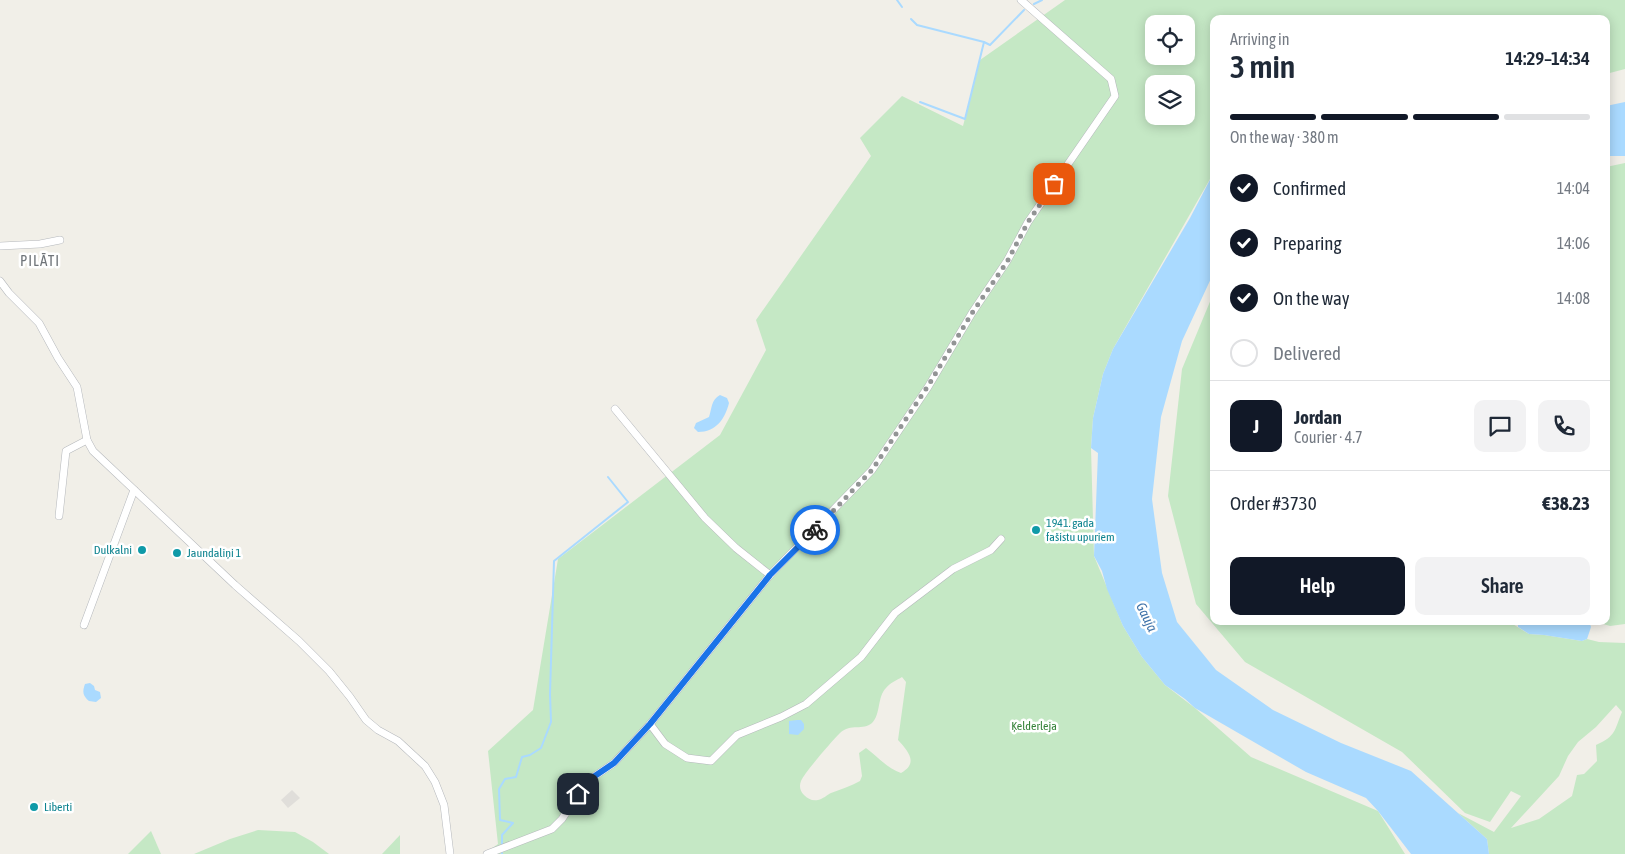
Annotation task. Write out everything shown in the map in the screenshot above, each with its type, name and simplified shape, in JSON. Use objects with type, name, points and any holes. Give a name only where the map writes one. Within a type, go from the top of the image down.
[{"type":"street","points":[[487,854],[552,829],[562,819],[586,782],[614,763],[650,724],[770,575],[872,470],[928,386],[972,313],[1007,262],[1033,214],[1115,96],[1111,79],[1022,0]]},
{"type":"street","points":[[0,246],[40,244],[60,240]]},
{"type":"street","points":[[0,281],[9,294],[39,323],[58,358],[77,387],[87,440],[94,451],[235,585],[299,641],[329,671],[366,720],[378,730],[398,741],[425,766],[435,782],[444,805],[450,854]]},
{"type":"street","points":[[615,409],[705,518],[736,548],[770,575]]},
{"type":"street","points":[[59,516],[66,451],[87,440]]},
{"type":"street","points":[[84,625],[134,490]]},
{"type":"street","points":[[650,724],[665,744],[686,758],[711,761],[736,735],[781,718],[806,704],[861,657],[895,613],[953,569],[991,550],[1001,539]]},
{"type":"shaded area","points":[[292,790],[300,798],[288,808],[281,800]]},
{"type":"green space","name":"Ķelderleja","points":[[1065,0],[1625,0],[1625,69],[1610,73],[1610,15],[1210,15],[1210,179],[1113,349],[1103,374],[1093,418],[1091,448],[1094,556],[1123,626],[1142,657],[1165,685],[1195,708],[1251,757],[1378,811],[1405,854],[484,854],[498,844],[488,751],[533,710],[558,559],[720,435],[766,350],[756,320],[871,156],[860,138],[902,96],[963,126],[980,60]],"holes":[[[902,677],[906,682],[898,740],[910,757],[910,765],[901,773],[887,765],[866,748],[859,753],[862,776],[860,781],[820,799],[807,798],[801,790],[800,783],[836,737],[848,728],[865,727],[872,723],[877,715],[883,692],[889,685]]]},
{"type":"green space","points":[[1625,163],[1625,624],[1610,626],[1607,625],[1610,625],[1610,166]]},
{"type":"green space","points":[[1210,302],[1210,621],[1196,604],[1168,496],[1182,369]]},
{"type":"green space","points":[[1214,625],[1514,625],[1529,634],[1582,641],[1587,639],[1599,642],[1625,643],[1625,854],[1489,854],[1487,839],[1458,813],[1494,832],[1521,796],[1511,791],[1490,822],[1465,813],[1402,752],[1245,662]],"holes":[[[1616,705],[1622,712],[1611,736],[1596,745],[1597,761],[1584,774],[1577,775],[1572,796],[1539,819],[1511,828],[1559,776],[1568,756],[1578,742],[1596,727]]]},
{"type":"green space","points":[[258,830],[295,832],[329,854],[194,854]]},
{"type":"green space","points":[[151,831],[161,854],[128,854]]},
{"type":"green space","points":[[400,835],[400,854],[382,854]]},
{"type":"water","points":[[1625,102],[1625,156],[1610,156],[1610,105]]},
{"type":"water","name":"Gauja","points":[[1210,180],[1210,281],[1182,341],[1161,417],[1152,499],[1162,573],[1177,622],[1216,670],[1273,710],[1341,743],[1411,771],[1487,839],[1489,854],[1411,854],[1366,798],[1306,772],[1195,708],[1165,685],[1142,657],[1123,626],[1107,589],[1102,571],[1094,556],[1098,453],[1091,448],[1093,418],[1103,374],[1113,349],[1190,218]]},
{"type":"water","points":[[720,395],[727,398],[729,403],[725,414],[715,427],[698,432],[694,428],[696,423],[709,417],[713,402]]},
{"type":"water","points":[[1518,625],[1590,625],[1591,627],[1587,639],[1582,641],[1529,634],[1518,627]]},
{"type":"water","points":[[90,683],[94,686],[95,690],[100,692],[101,698],[96,702],[89,701],[84,694],[85,684]]},
{"type":"water","points":[[801,720],[804,724],[804,729],[798,735],[789,734],[789,721]]},
{"type":"waterway","points":[[897,0],[902,7]]},
{"type":"waterway","points":[[1034,4],[1042,0]]},
{"type":"waterway","points":[[984,42],[990,45],[1024,10]]},
{"type":"waterway","points":[[911,19],[917,25],[984,42],[965,119],[920,102]]},
{"type":"waterway","points":[[502,845],[502,835],[513,823],[500,820],[499,789],[505,779],[516,777],[522,757],[530,755],[541,748],[551,722],[550,694],[554,561],[628,502],[608,477]]},
{"type":"way so far","points":[[815,530],[872,470],[897,434],[972,313],[1007,262],[1028,222],[1054,184]]},
{"type":"place","name":"1941. gada fašistu upuriem","points":[[1036,530]]},
{"type":"place","name":"Dulkalni","points":[[142,550]]},
{"type":"place","name":"Jaundaliņi 1","points":[[177,553]]},
{"type":"place","name":"Liberti","points":[[34,807]]},
{"type":"district","name":"PILĀTI","points":[[40,261]]},
{"type":"route","points":[[578,794],[586,782],[614,763],[650,724],[770,575],[815,530]]}]
